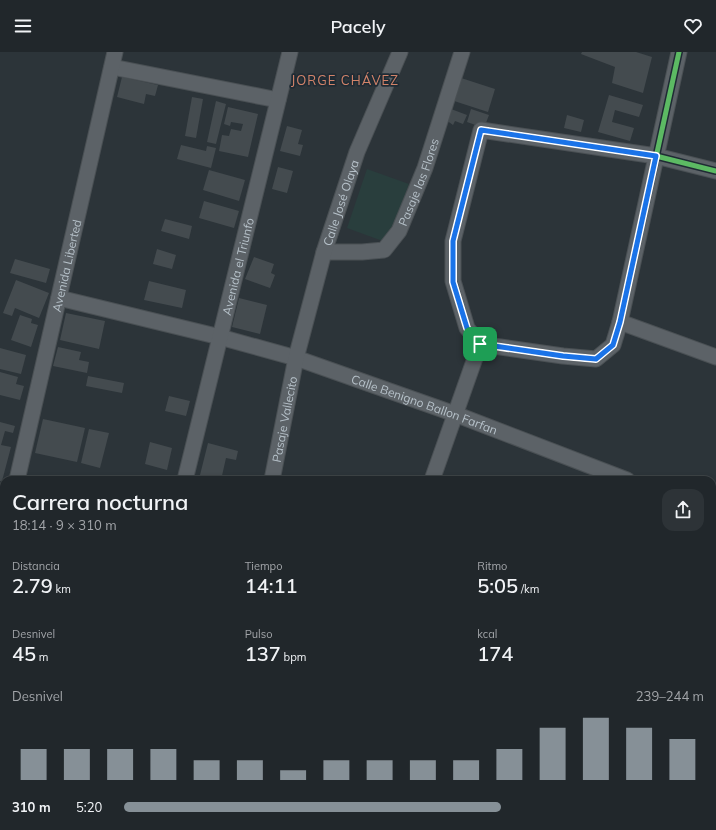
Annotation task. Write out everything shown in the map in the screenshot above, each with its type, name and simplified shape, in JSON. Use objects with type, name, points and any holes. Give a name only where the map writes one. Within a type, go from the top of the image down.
[{"type":"street","name":"Avenida Liberted","points":[[18,476],[115,52]]},
{"type":"street","name":"Avenida el Triunfo","points":[[186,476],[290,52]]},
{"type":"street","name":"Calle José Olaya","points":[[296,358],[324,252],[356,152],[400,52]]},
{"type":"street","name":"Pasaje las Flores","points":[[324,252],[362,252],[384,250],[399,231],[425,168],[462,52]]},
{"type":"street","points":[[679,52],[656,156],[620,322],[613,345],[596,359],[563,356],[480,344],[467,328],[453,282],[453,241],[481,130],[656,156],[716,171]]},
{"type":"street","points":[[112,67],[278,100]]},
{"type":"street","name":"Calle Benigno Ballon Farfan","points":[[59,298],[220,337],[296,358],[455,414],[617,476]]},
{"type":"street","points":[[620,322],[716,357]]},
{"type":"street","points":[[433,476],[480,344]]},
{"type":"street","name":"Pasaje Vallecito","points":[[273,476],[296,358]]},
{"type":"green space","points":[[367,169],[409,184],[388,243],[347,228]]},
{"type":"building","points":[[582,52],[636,52],[652,57],[643,93],[612,83],[615,67],[581,54]]},
{"type":"building","points":[[122,77],[158,85],[155,96],[146,94],[144,104],[117,97]]},
{"type":"building","points":[[458,77],[495,89],[488,112],[451,100]]},
{"type":"building","points":[[609,95],[643,105],[639,117],[615,110],[612,122],[634,128],[630,141],[598,132]]},
{"type":"building","points":[[192,97],[203,99],[196,138],[185,136]]},
{"type":"building","points":[[216,101],[226,104],[216,144],[207,142]]},
{"type":"building","points":[[228,107],[258,114],[248,157],[219,151],[222,135],[229,136],[231,129],[241,131],[243,124],[231,122],[230,126],[224,124]]},
{"type":"building","points":[[451,109],[467,115],[463,124],[455,121],[453,125],[446,120]]},
{"type":"building","points":[[471,109],[489,115],[484,128],[467,122]]},
{"type":"building","points":[[567,115],[584,120],[581,132],[564,128]]},
{"type":"building","points":[[287,126],[302,130],[298,144],[303,145],[300,156],[280,151]]},
{"type":"building","points":[[181,145],[206,151],[207,146],[216,148],[211,168],[177,159]]},
{"type":"building","points":[[278,167],[293,171],[287,193],[272,189]]},
{"type":"building","points":[[209,170],[245,180],[239,201],[203,190]]},
{"type":"building","points":[[204,201],[239,211],[234,228],[199,218]]},
{"type":"building","points":[[165,219],[192,226],[189,239],[161,231]]},
{"type":"building","points":[[157,249],[176,255],[172,269],[153,264]]},
{"type":"building","points":[[254,257],[274,264],[271,273],[275,275],[270,288],[245,279]]},
{"type":"building","points":[[15,259],[50,269],[46,283],[10,273]]},
{"type":"building","points":[[16,280],[49,293],[39,318],[15,308],[12,316],[3,313]]},
{"type":"building","points":[[149,281],[186,290],[182,308],[144,300]]},
{"type":"building","points":[[239,298],[267,305],[260,334],[232,327]]},
{"type":"building","points":[[66,313],[105,321],[99,349],[60,340]]},
{"type":"building","points":[[20,315],[32,319],[31,323],[38,325],[31,347],[11,340]]},
{"type":"building","points":[[58,347],[81,352],[79,360],[89,362],[87,373],[53,366]]},
{"type":"building","points":[[0,348],[26,355],[21,374],[0,369]]},
{"type":"building","points":[[0,372],[18,377],[16,384],[24,386],[20,400],[0,395]]},
{"type":"building","points":[[88,376],[124,383],[122,393],[86,386]]},
{"type":"building","points":[[169,396],[190,401],[186,416],[165,411]]},
{"type":"building","points":[[43,419],[85,428],[77,462],[35,453]]},
{"type":"building","points":[[0,422],[15,426],[13,433],[5,431],[1,445],[11,447],[3,476],[0,476]]},
{"type":"building","points":[[89,429],[109,433],[100,468],[81,463]]},
{"type":"building","points":[[150,442],[172,448],[167,470],[145,464]]},
{"type":"building","points":[[208,443],[238,451],[236,460],[226,458],[222,476],[200,476]]},
{"type":"cycle path","points":[[679,52],[620,322],[613,345],[596,359],[563,356],[480,344],[467,328],[453,281],[453,241],[481,130],[656,156],[716,171]]},
{"type":"district","name":"JORGE CHÁVEZ","points":[[345,80]]},
{"type":"route","points":[[481,130],[656,156],[620,322],[613,345],[596,359],[563,356],[480,344],[467,328],[453,282],[453,241],[481,130]]}]
